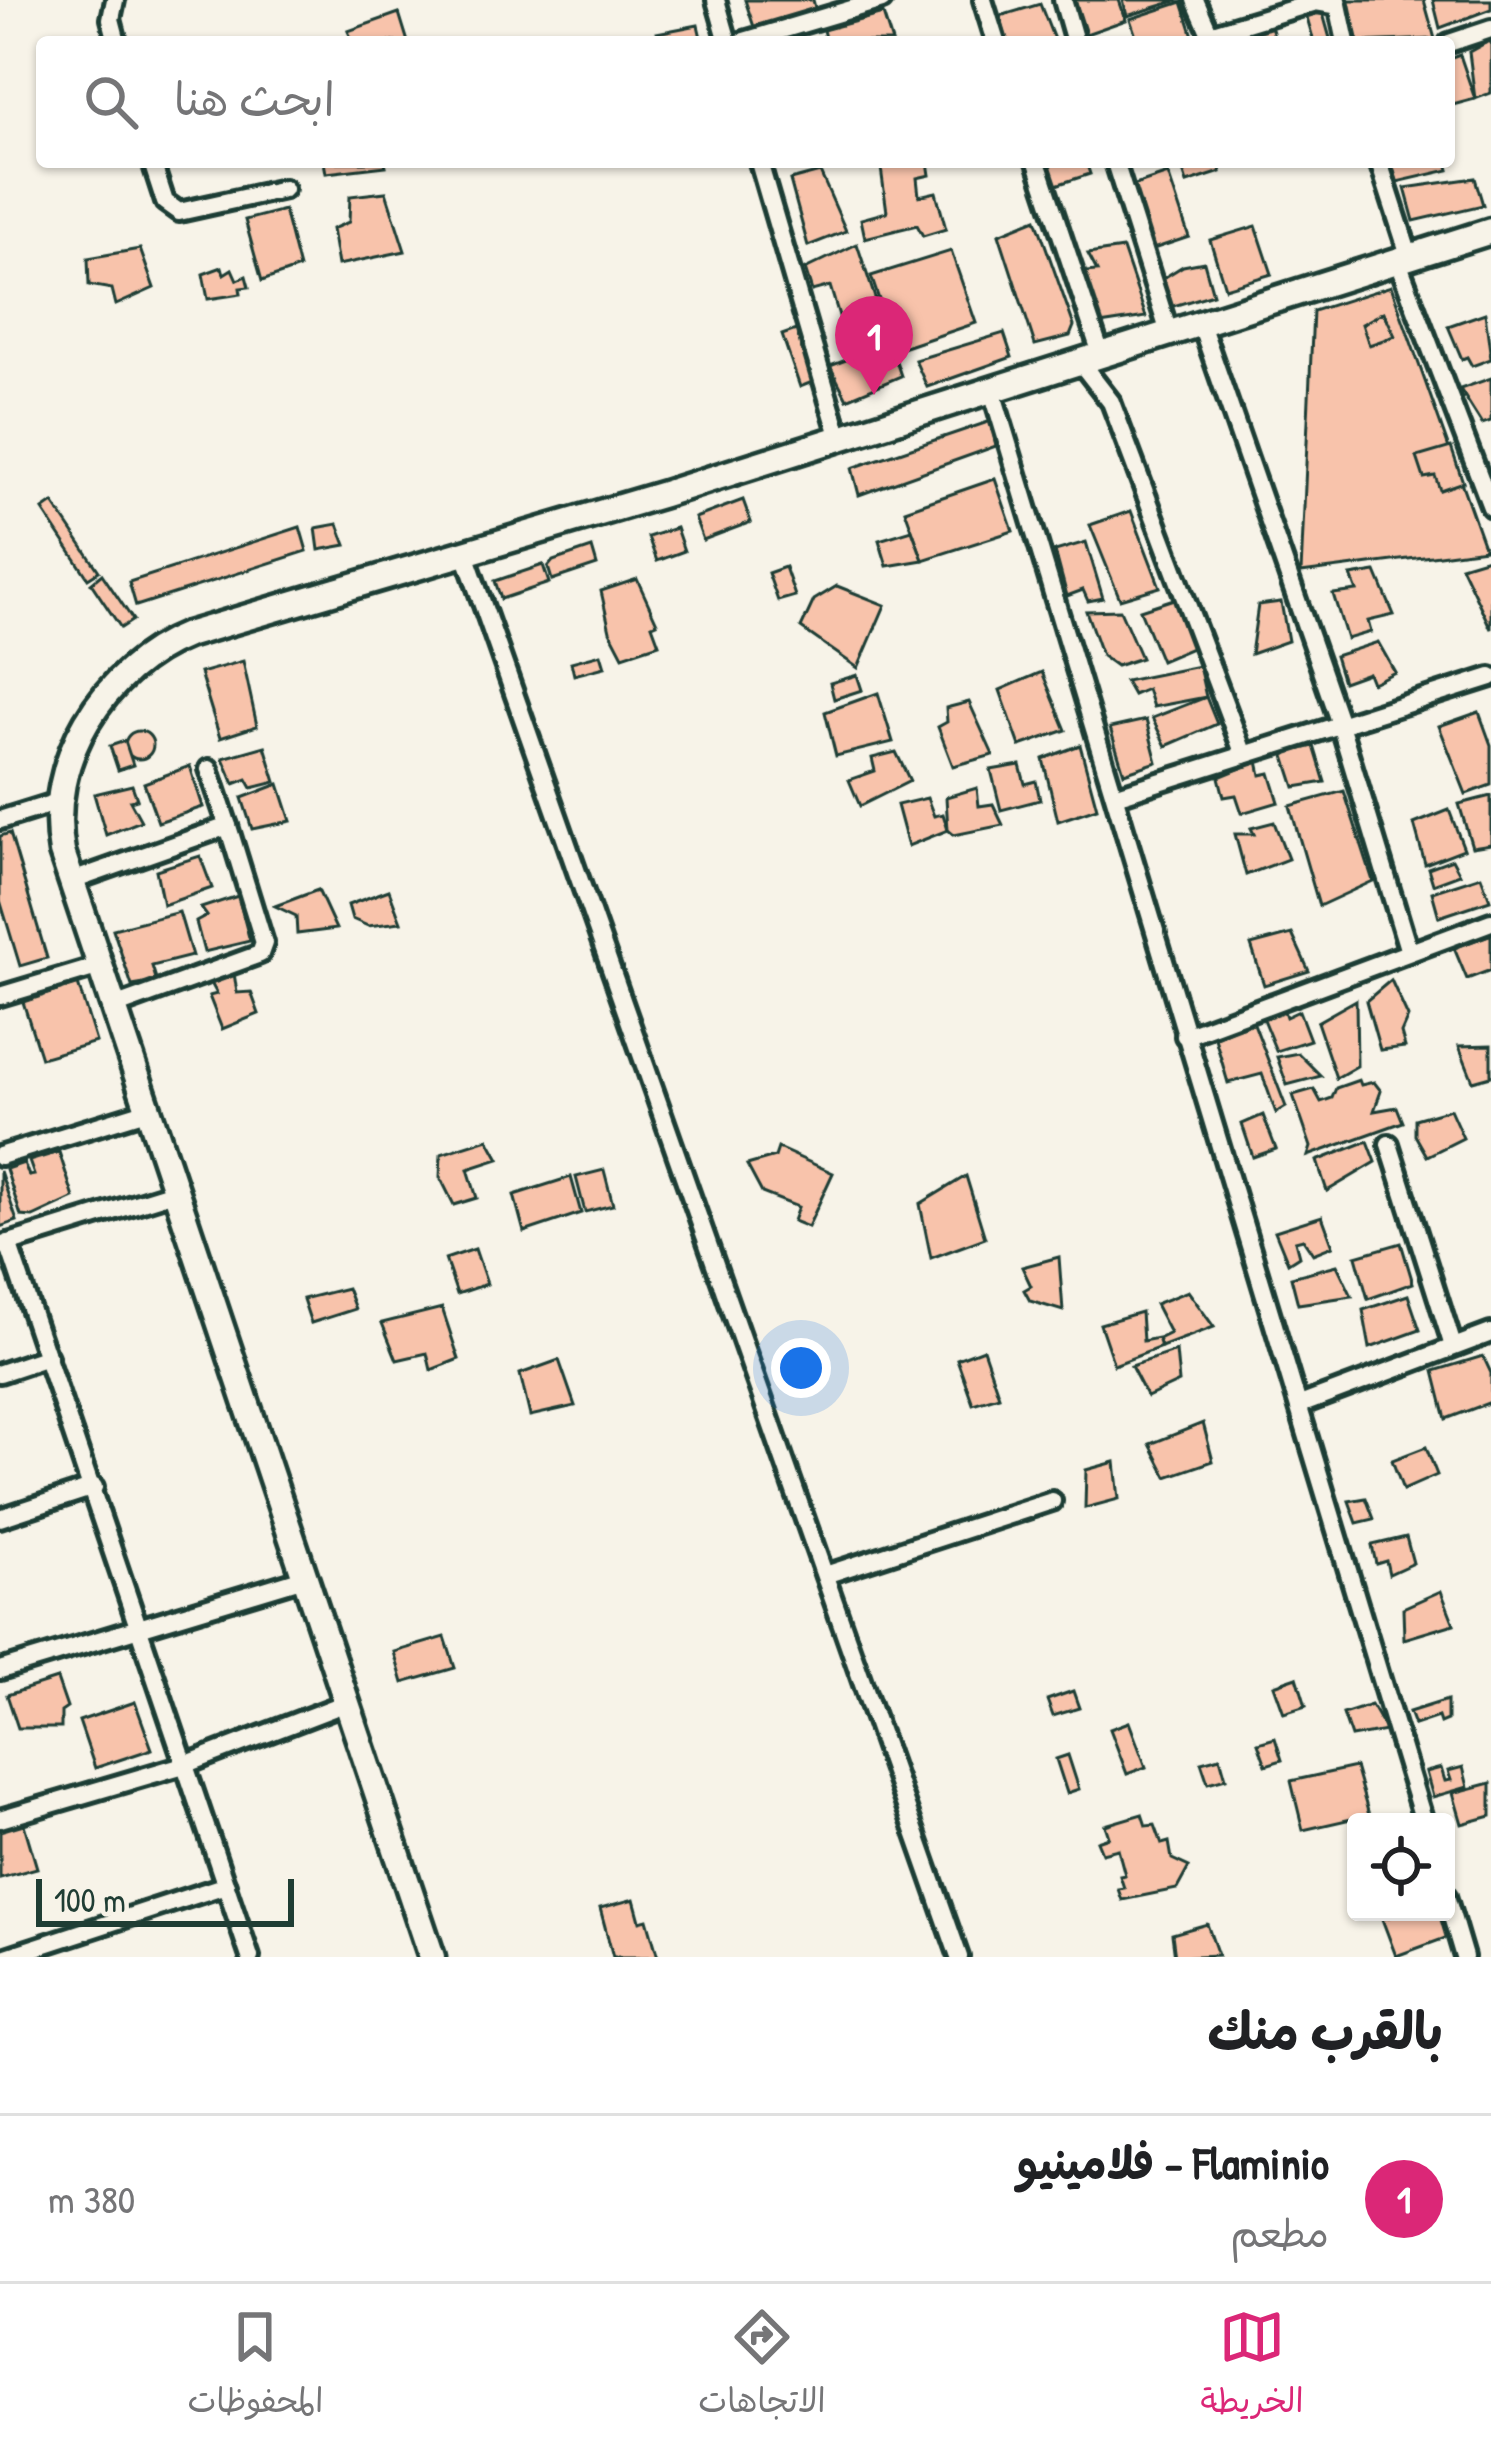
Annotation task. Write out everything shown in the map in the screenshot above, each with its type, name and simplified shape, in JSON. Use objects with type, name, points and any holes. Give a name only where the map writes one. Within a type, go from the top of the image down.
[{"type":"street","points":[[115,0],[111,19],[115,36]]},
{"type":"street","points":[[716,0],[726,36]]},
{"type":"street","points":[[761,36],[882,0]]},
{"type":"street","points":[[983,0],[994,36]]},
{"type":"street","points":[[1063,0],[1073,36]]},
{"type":"street","points":[[1196,0],[1210,34],[1316,2],[1335,2],[1344,36]]},
{"type":"street","points":[[1455,41],[1491,29]]},
{"type":"street","points":[[154,168],[165,202],[179,212],[284,189]]},
{"type":"street","points":[[761,168],[840,439]]},
{"type":"street","points":[[1039,168],[1091,360],[1112,402],[1244,754]]},
{"type":"street","points":[[1117,168],[1169,333]]},
{"type":"street","points":[[1381,168],[1404,260],[1491,507]]},
{"type":"street","points":[[432,1957],[60,844],[61,801],[89,716],[116,680],[158,647],[840,439],[1491,231]]},
{"type":"street","points":[[1201,324],[1340,724],[1409,952]]},
{"type":"street","points":[[992,391],[1421,1813]]},
{"type":"street","points":[[465,554],[959,1957]]},
{"type":"street","points":[[1114,796],[1491,678]]},
{"type":"street","points":[[114,1007],[260,954],[264,944],[209,769]]},
{"type":"street","points":[[0,820],[61,801]]},
{"type":"street","points":[[72,881],[228,826]]},
{"type":"street","points":[[1185,1036],[1491,922]]},
{"type":"street","points":[[0,996],[100,966]]},
{"type":"street","points":[[0,1156],[146,1111]]},
{"type":"street","points":[[1389,1144],[1453,1346]]},
{"type":"street","points":[[174,1192],[4,1245],[94,1487],[250,1957]]},
{"type":"street","points":[[1300,1405],[1491,1333]]},
{"type":"street","points":[[0,1373],[48,1358]]},
{"type":"street","points":[[0,1518],[94,1487]]},
{"type":"street","points":[[825,1575],[1052,1501]]},
{"type":"street","points":[[0,1670],[304,1578]]},
{"type":"street","points":[[0,1819],[187,1764],[346,1703]]},
{"type":"street","points":[[6,1957],[226,1885]]},
{"type":"street","points":[[1454,1921],[1464,1957]]},
{"type":"building","points":[[745,0],[813,0],[816,11],[755,30]]},
{"type":"building","points":[[1075,0],[1119,0],[1126,20],[1086,34]]},
{"type":"building","points":[[1123,0],[1179,0],[1127,16]]},
{"type":"building","points":[[1344,0],[1424,0],[1434,36],[1356,36]]},
{"type":"building","points":[[1433,0],[1491,0],[1491,9],[1440,28]]},
{"type":"building","points":[[1182,2],[1193,36],[1136,36],[1130,19]]},
{"type":"building","points":[[1040,4],[1053,36],[1005,36],[1000,16]]},
{"type":"building","points":[[1322,10],[1329,36],[1312,36],[1306,14]]},
{"type":"building","points":[[399,13],[406,36],[350,36],[348,31]]},
{"type":"building","points":[[883,14],[890,36],[824,36],[823,30]]},
{"type":"building","points":[[1270,23],[1274,36],[1232,36]]},
{"type":"building","points":[[698,25],[701,36],[658,36]]},
{"type":"building","points":[[1491,40],[1491,93],[1475,99],[1469,52]]},
{"type":"building","points":[[1460,55],[1475,99],[1455,104],[1455,57]]},
{"type":"building","points":[[325,168],[369,168],[326,173]]},
{"type":"building","points":[[881,168],[929,168],[930,175],[917,178],[919,196],[936,192],[946,229],[923,236],[917,225],[865,238],[861,219],[887,212]]},
{"type":"building","points":[[1050,168],[1088,168],[1090,174],[1056,185]]},
{"type":"building","points":[[1182,168],[1220,168],[1221,172],[1187,183]]},
{"type":"building","points":[[1393,168],[1448,168],[1449,170],[1397,182]]},
{"type":"building","points":[[820,172],[846,231],[808,246],[790,180]]},
{"type":"building","points":[[1168,174],[1189,237],[1153,249],[1132,186]]},
{"type":"building","points":[[1475,178],[1483,205],[1414,221],[1405,188]]},
{"type":"building","points":[[386,192],[405,251],[338,265],[332,229],[349,222],[350,196]]},
{"type":"building","points":[[284,210],[299,268],[262,281],[245,220]]},
{"type":"building","points":[[1036,219],[1074,326],[1070,336],[1035,345],[999,234]]},
{"type":"building","points":[[1256,226],[1272,274],[1225,288],[1210,240]]},
{"type":"building","points":[[857,244],[901,376],[847,399],[830,366],[865,353],[858,337],[846,339],[830,286],[812,291],[805,269]]},
{"type":"building","points":[[140,249],[154,288],[116,305],[112,289],[89,285],[88,258]]},
{"type":"building","points":[[1123,249],[1146,317],[1100,324],[1085,272],[1097,271],[1088,254]]},
{"type":"building","points":[[951,251],[976,323],[896,350],[871,276]]},
{"type":"building","points":[[1204,262],[1213,294],[1167,308],[1157,282],[1183,266]]},
{"type":"building","points":[[222,267],[224,274],[232,269],[237,280],[246,276],[249,287],[240,288],[241,294],[208,299],[203,274]]},
{"type":"building","points":[[1391,286],[1485,549],[1301,573],[1313,311]]},
{"type":"building","points":[[1384,312],[1395,336],[1369,345],[1362,324]]},
{"type":"building","points":[[1485,313],[1491,359],[1472,366],[1467,357],[1462,359],[1448,326]]},
{"type":"building","points":[[807,326],[815,381],[800,387],[782,335]]},
{"type":"building","points":[[1004,333],[1012,357],[927,387],[915,360]]},
{"type":"building","points":[[1491,378],[1491,421],[1482,424],[1460,389]]},
{"type":"building","points":[[991,421],[996,446],[859,495],[852,468]]},
{"type":"building","points":[[1451,447],[1463,482],[1440,490],[1435,476],[1424,478],[1417,457]]},
{"type":"building","points":[[995,479],[1013,531],[923,560],[905,510]]},
{"type":"building","points":[[743,500],[751,522],[703,540],[695,518]]},
{"type":"building","points":[[53,503],[99,571],[88,578],[43,510]]},
{"type":"building","points":[[1131,511],[1160,587],[1120,599],[1090,525]]},
{"type":"building","points":[[338,524],[346,545],[319,550],[316,528]]},
{"type":"building","points":[[300,527],[307,551],[136,606],[129,582]]},
{"type":"building","points":[[676,528],[684,551],[657,561],[648,537]]},
{"type":"building","points":[[912,530],[923,560],[887,566],[879,540]]},
{"type":"building","points":[[1086,542],[1103,598],[1088,601],[1083,590],[1067,596],[1055,551]]},
{"type":"building","points":[[592,548],[597,565],[552,580],[548,567],[553,561]]},
{"type":"building","points":[[1491,557],[1491,629],[1461,566]]},
{"type":"building","points":[[543,565],[549,583],[501,599],[495,581]]},
{"type":"building","points":[[785,567],[795,596],[778,601],[768,573]]},
{"type":"building","points":[[1376,572],[1394,615],[1368,621],[1371,632],[1347,639],[1333,594],[1357,591],[1351,576]]},
{"type":"building","points":[[102,574],[133,620],[121,628],[91,583]]},
{"type":"building","points":[[637,579],[657,623],[652,625],[659,644],[623,656],[610,631],[601,591]]},
{"type":"building","points":[[837,586],[885,605],[858,668],[801,628],[814,600]]},
{"type":"building","points":[[1177,598],[1192,648],[1161,661],[1140,610]]},
{"type":"building","points":[[1281,602],[1288,641],[1251,654],[1258,605]]},
{"type":"building","points":[[1120,610],[1141,658],[1116,666],[1102,656],[1086,611]]},
{"type":"building","points":[[1378,642],[1395,672],[1372,683],[1368,673],[1343,682],[1335,656]]},
{"type":"building","points":[[601,654],[605,667],[574,675],[571,662]]},
{"type":"building","points":[[243,661],[257,726],[220,738],[200,673]]},
{"type":"building","points":[[1199,666],[1206,697],[1153,707],[1147,689],[1133,695],[1125,681]]},
{"type":"building","points":[[1042,672],[1066,730],[1020,746],[1000,690]]},
{"type":"building","points":[[857,675],[862,690],[834,699],[830,683]]},
{"type":"building","points":[[878,693],[893,742],[836,756],[825,712]]},
{"type":"building","points":[[1206,697],[1217,724],[1166,746],[1152,718]]},
{"type":"building","points":[[969,702],[993,755],[953,766],[938,727],[947,722],[946,708]]},
{"type":"building","points":[[1479,712],[1491,745],[1491,785],[1466,794],[1439,726]]},
{"type":"building","points":[[1146,720],[1157,762],[1124,773],[1110,728]]},
{"type":"building","points":[[139,731],[149,735],[153,745],[149,755],[139,759],[129,755],[125,745],[129,735]]},
{"type":"building","points":[[125,741],[133,765],[118,770],[110,746]]},
{"type":"building","points":[[1080,745],[1097,808],[1058,821],[1043,759]]},
{"type":"building","points":[[265,746],[276,782],[252,788],[247,779],[234,784],[223,758]]},
{"type":"building","points":[[1314,746],[1325,782],[1295,787],[1284,753]]},
{"type":"building","points":[[896,752],[910,781],[860,806],[849,780],[875,771],[872,758]]},
{"type":"building","points":[[1258,761],[1261,775],[1270,773],[1279,802],[1242,813],[1236,795],[1224,797],[1219,777]]},
{"type":"building","points":[[1020,765],[1025,784],[1036,781],[1040,800],[1001,810],[991,770]]},
{"type":"building","points":[[190,766],[203,807],[158,822],[144,783]]},
{"type":"building","points":[[279,784],[291,821],[252,829],[242,798]]},
{"type":"building","points":[[132,785],[137,799],[130,801],[141,821],[106,835],[94,794]]},
{"type":"building","points":[[977,788],[979,806],[993,804],[1003,825],[954,835],[948,830],[946,797]]},
{"type":"building","points":[[1344,791],[1373,881],[1319,906],[1290,806]]},
{"type":"building","points":[[1491,796],[1491,844],[1472,847],[1459,804]]},
{"type":"building","points":[[927,798],[934,816],[943,814],[948,830],[908,846],[897,805]]},
{"type":"building","points":[[1449,810],[1464,849],[1425,864],[1414,824]]},
{"type":"building","points":[[1274,822],[1288,859],[1246,875],[1235,834],[1254,834],[1251,828]]},
{"type":"building","points":[[10,833],[47,958],[20,966],[0,900],[0,836]]},
{"type":"building","points":[[200,856],[212,888],[163,905],[156,870]]},
{"type":"building","points":[[1452,859],[1460,874],[1433,884],[1428,868]]},
{"type":"building","points":[[1481,876],[1490,900],[1439,917],[1432,892]]},
{"type":"building","points":[[318,890],[336,929],[297,934],[296,916],[275,906]]},
{"type":"building","points":[[389,890],[401,922],[368,926],[352,919],[348,905]]},
{"type":"building","points":[[238,896],[250,941],[204,952],[196,922],[207,916],[201,908]]},
{"type":"building","points":[[179,912],[192,956],[152,966],[157,982],[132,986],[113,929]]},
{"type":"building","points":[[1292,934],[1309,971],[1264,985],[1251,945]]},
{"type":"building","points":[[1491,934],[1491,970],[1467,979],[1454,948]]},
{"type":"building","points":[[234,973],[237,993],[251,992],[259,1014],[222,1029],[209,996],[217,994],[211,983]]},
{"type":"building","points":[[1391,980],[1408,1017],[1401,1033],[1405,1047],[1380,1050],[1366,1001]]},
{"type":"building","points":[[78,984],[96,1042],[41,1058],[23,1002]]},
{"type":"building","points":[[1356,1000],[1357,1066],[1336,1078],[1317,1022]]},
{"type":"building","points":[[1282,1005],[1286,1017],[1299,1011],[1310,1040],[1276,1051],[1260,1012]]},
{"type":"building","points":[[1253,1021],[1286,1107],[1276,1113],[1262,1074],[1228,1083],[1215,1038]]},
{"type":"building","points":[[1491,1045],[1491,1076],[1473,1081],[1459,1046]]},
{"type":"building","points":[[1298,1053],[1321,1076],[1287,1085],[1277,1057]]},
{"type":"building","points":[[1359,1080],[1361,1085],[1374,1082],[1381,1091],[1374,1111],[1397,1107],[1403,1122],[1308,1156],[1311,1147],[1293,1095],[1314,1089],[1321,1102],[1332,1098],[1336,1088]]},
{"type":"building","points":[[1450,1109],[1463,1138],[1427,1156],[1415,1135],[1415,1119]]},
{"type":"building","points":[[1263,1115],[1276,1149],[1253,1157],[1242,1124]]},
{"type":"building","points":[[488,1139],[499,1159],[468,1169],[477,1198],[454,1205],[440,1177],[441,1154]]},
{"type":"building","points":[[1368,1141],[1376,1162],[1327,1191],[1317,1161]]},
{"type":"building","points":[[778,1148],[833,1173],[808,1227],[793,1221],[798,1207],[762,1193],[747,1165],[775,1157]]},
{"type":"building","points":[[59,1152],[74,1198],[33,1217],[21,1216],[6,1169],[24,1163],[29,1176],[34,1175],[29,1161]]},
{"type":"building","points":[[604,1170],[613,1205],[585,1212],[576,1177]]},
{"type":"building","points":[[0,1171],[17,1221],[0,1227]]},
{"type":"building","points":[[966,1176],[985,1238],[931,1258],[920,1204]]},
{"type":"building","points":[[571,1177],[581,1213],[524,1232],[514,1195]]},
{"type":"building","points":[[1322,1216],[1333,1246],[1313,1254],[1303,1239],[1295,1241],[1299,1256],[1288,1263],[1275,1231]]},
{"type":"building","points":[[1401,1243],[1413,1283],[1368,1299],[1356,1256]]},
{"type":"building","points":[[475,1249],[487,1284],[457,1294],[445,1259]]},
{"type":"building","points":[[1059,1257],[1063,1311],[1030,1301],[1024,1290],[1031,1286],[1022,1267]]},
{"type":"building","points":[[1337,1265],[1352,1296],[1298,1304],[1291,1277]]},
{"type":"building","points":[[347,1288],[355,1309],[311,1323],[303,1299]]},
{"type":"building","points":[[1188,1291],[1214,1327],[1161,1347],[1158,1339],[1170,1333],[1155,1304]]},
{"type":"building","points":[[1408,1295],[1420,1330],[1370,1348],[1363,1310]]},
{"type":"building","points":[[442,1308],[459,1359],[431,1370],[427,1353],[397,1360],[382,1323]]},
{"type":"building","points":[[1141,1312],[1143,1341],[1158,1338],[1161,1347],[1114,1365],[1100,1324]]},
{"type":"building","points":[[983,1349],[999,1396],[973,1404],[957,1359]]},
{"type":"building","points":[[1176,1351],[1179,1382],[1147,1397],[1131,1366]]},
{"type":"building","points":[[1483,1356],[1491,1373],[1491,1402],[1446,1419],[1434,1371]]},
{"type":"building","points":[[559,1360],[575,1406],[530,1416],[520,1374]]},
{"type":"building","points":[[1203,1423],[1213,1461],[1167,1477],[1150,1444]]},
{"type":"building","points":[[1426,1447],[1437,1475],[1403,1490],[1392,1460]]},
{"type":"building","points":[[1115,1462],[1119,1499],[1085,1508],[1086,1470]]},
{"type":"building","points":[[1366,1498],[1374,1519],[1357,1523],[1349,1501]]},
{"type":"building","points":[[1406,1537],[1413,1563],[1389,1574],[1386,1561],[1376,1564],[1372,1545]]},
{"type":"building","points":[[1441,1591],[1454,1624],[1404,1639],[1403,1608]]},
{"type":"building","points":[[445,1637],[455,1668],[403,1683],[394,1652]]},
{"type":"building","points":[[1297,1677],[1306,1706],[1284,1713],[1274,1685]]},
{"type":"building","points":[[57,1679],[67,1708],[61,1712],[61,1728],[18,1728],[7,1695]]},
{"type":"building","points":[[1073,1691],[1079,1708],[1053,1716],[1047,1700]]},
{"type":"building","points":[[1447,1700],[1447,1720],[1440,1723],[1438,1717],[1414,1725],[1409,1712]]},
{"type":"building","points":[[135,1702],[152,1749],[95,1768],[79,1721]]},
{"type":"building","points":[[1371,1705],[1386,1731],[1351,1737],[1343,1714]]},
{"type":"building","points":[[1129,1722],[1146,1767],[1127,1774],[1110,1729]]},
{"type":"building","points":[[1275,1738],[1282,1760],[1266,1765],[1258,1743]]},
{"type":"building","points":[[1068,1755],[1079,1789],[1067,1793],[1056,1759]]},
{"type":"building","points":[[1220,1757],[1226,1778],[1208,1783],[1201,1762]]},
{"type":"building","points":[[1355,1767],[1368,1813],[1347,1813],[1347,1820],[1303,1830],[1291,1781]]},
{"type":"building","points":[[1463,1767],[1468,1787],[1433,1797],[1426,1772],[1441,1768],[1445,1781],[1451,1780],[1448,1771]]},
{"type":"building","points":[[1491,1783],[1491,1816],[1462,1824],[1453,1793]]},
{"type":"building","points":[[1142,1814],[1146,1826],[1155,1825],[1162,1844],[1169,1842],[1172,1859],[1189,1867],[1177,1889],[1122,1900],[1118,1889],[1124,1888],[1120,1876],[1125,1875],[1118,1849],[1102,1853],[1097,1841],[1109,1837],[1105,1825]]},
{"type":"building","points":[[23,1821],[37,1868],[0,1878],[0,1828]]},
{"type":"building","points":[[634,1899],[640,1921],[647,1919],[658,1957],[613,1957],[600,1908]]},
{"type":"building","points":[[1383,1921],[1444,1921],[1451,1936],[1396,1956]]},
{"type":"building","points":[[1207,1924],[1218,1955],[1175,1957],[1172,1934]]},
{"type":"place","name":"Flaminio - فلامينيو","points":[[874,395]]}]
